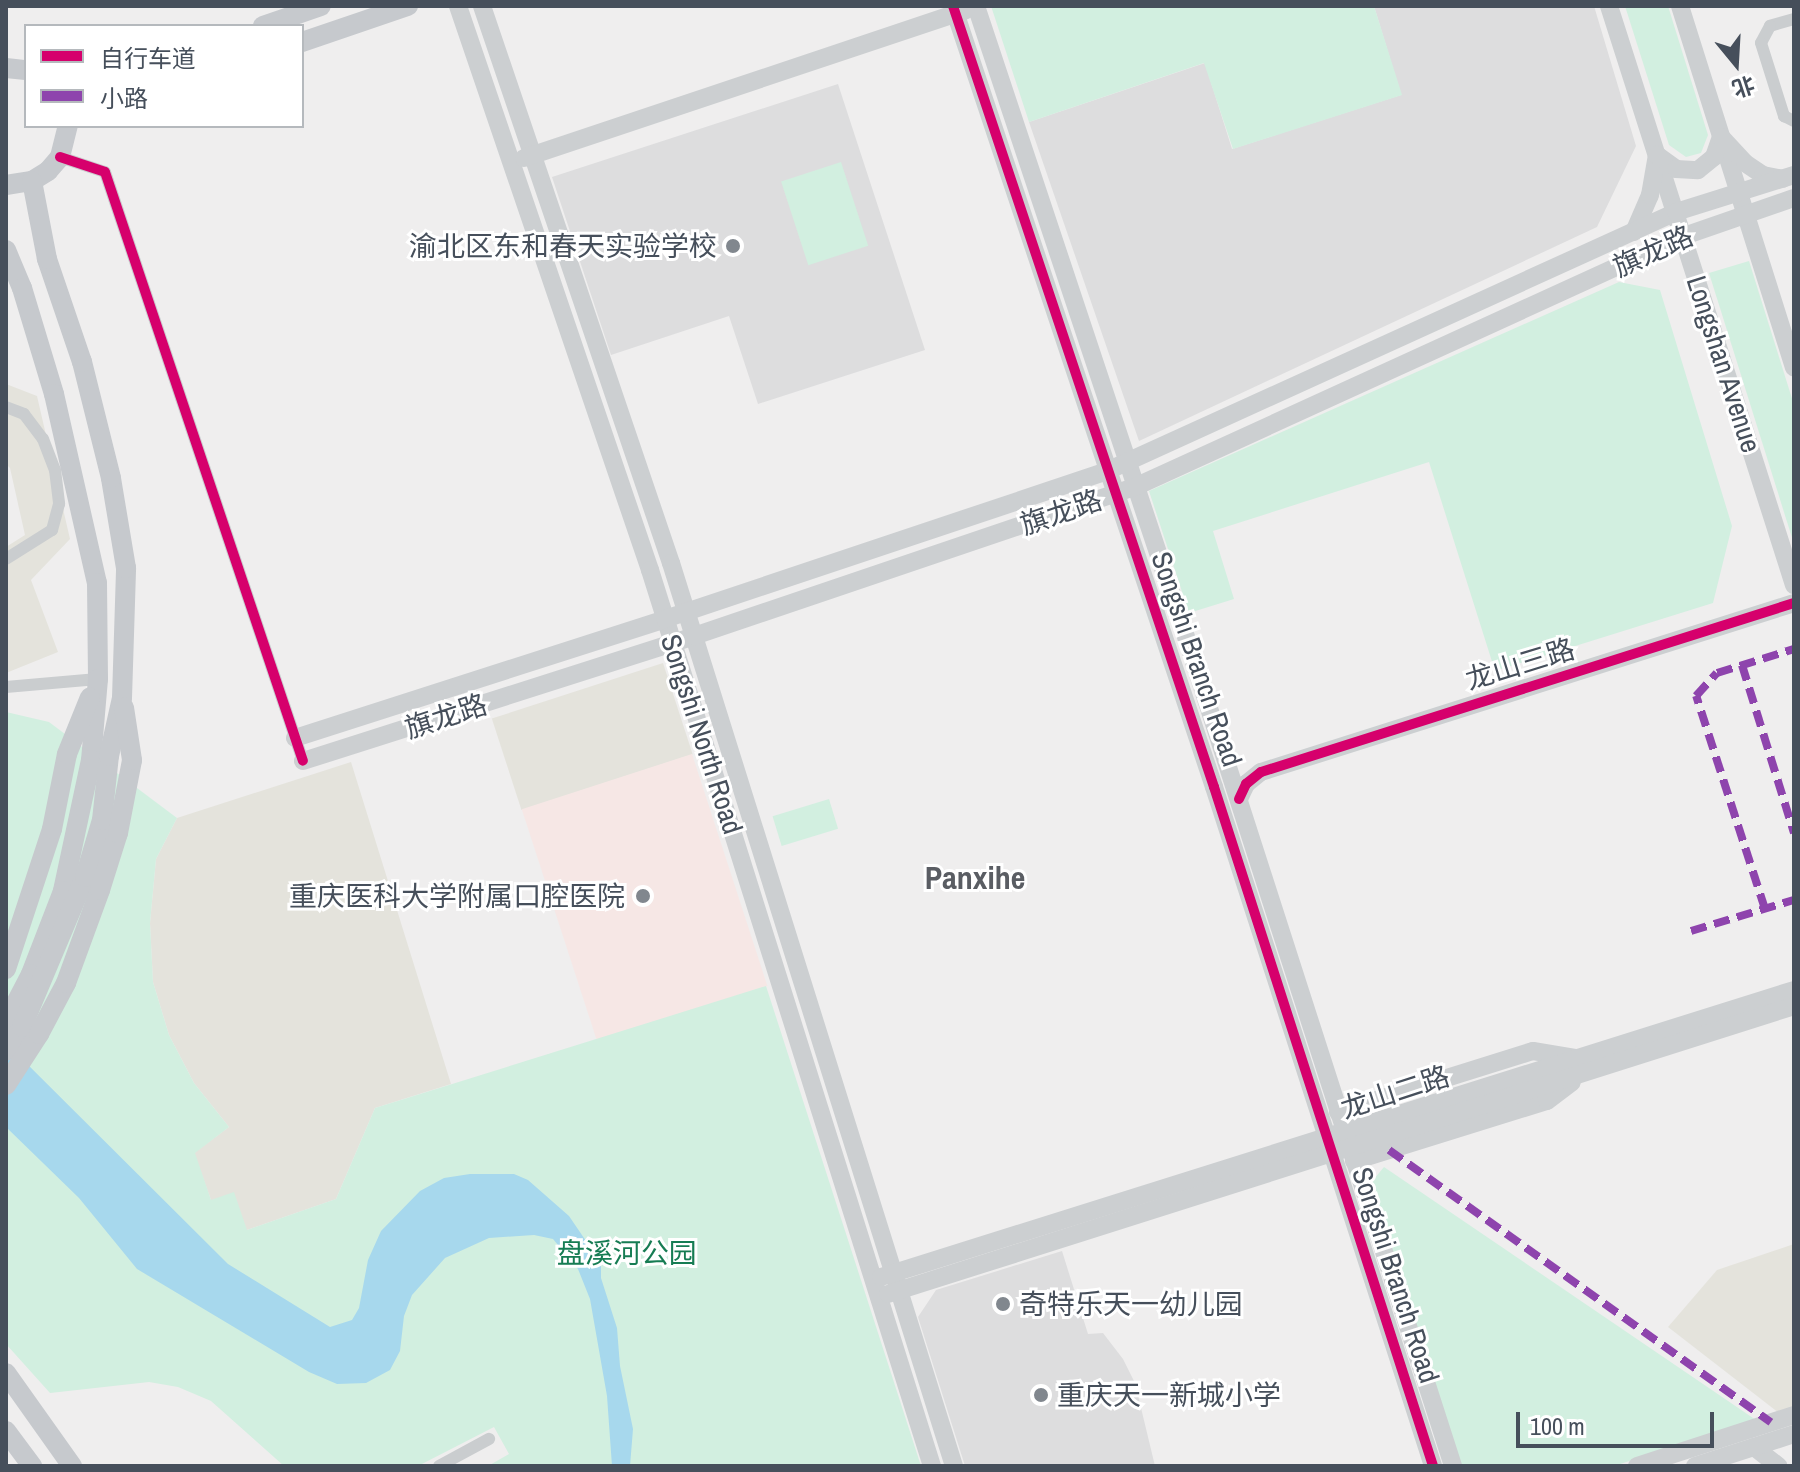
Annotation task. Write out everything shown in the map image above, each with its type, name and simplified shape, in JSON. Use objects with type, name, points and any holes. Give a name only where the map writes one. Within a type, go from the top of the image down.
[{"type":"main road","points":[[269,24],[321,6]]},
{"type":"main road","points":[[304,41],[408,6]]},
{"type":"main road","name":"Songshi North Road","points":[[458,6],[673,643],[932,1466]]},
{"type":"main road","name":"Songshi North Road","points":[[482,6],[686,611],[954,1466]]},
{"type":"main road","points":[[511,162],[954,10],[976,6]]},
{"type":"main road","name":"Songshi Branch Road","points":[[976,6],[1137,486],[1338,1112],[1341,1146],[1433,1466]]},
{"type":"main road","name":"Longshan Avenue","points":[[1609,6],[1794,585]]},
{"type":"main road","points":[[1680,6],[1794,367]]},
{"type":"main road","name":"Songshi Branch Road","points":[[954,10],[1214,787],[1453,1466]]},
{"type":"main road","points":[[6,185],[32,181],[48,171],[60,157],[67,128]]},
{"type":"main road","points":[[1634,232],[1650,195],[1657,155],[1676,169],[1698,170],[1714,157],[1721,137]]},
{"type":"main road","points":[[1721,137],[1745,163],[1763,175],[1788,177]]},
{"type":"main road","points":[[295,738],[665,619],[1107,471],[1676,212],[1788,177]]},
{"type":"main road","points":[[6,1022],[37,976],[85,877],[102,820],[109,756],[122,698],[126,568],[111,478],[82,362],[47,259],[32,181]]},
{"type":"main road","name":"旗龙路","points":[[303,761],[673,643],[1137,486],[1684,236],[1794,198]]},
{"type":"main road","points":[[6,250],[22,288],[54,394],[97,583],[98,679],[91,760],[63,891],[22,1027],[6,1051]]},
{"type":"main road","name":"龙山三路","points":[[1261,772],[1794,603]]},
{"type":"main road","points":[[7,968],[52,829],[67,754],[98,679]]},
{"type":"main road","points":[[6,1085],[39,1034],[66,983],[118,833],[132,760],[122,698]]},
{"type":"main road","points":[[1226,760],[1261,772]]},
{"type":"main road","points":[[1239,799],[1246,784],[1261,772]]},
{"type":"main road","name":"龙山二路","points":[[875,1288],[1341,1146],[1581,1066],[1794,990]]},
{"type":"main road","name":"龙山二路","points":[[1581,1066],[1794,1006]]},
{"type":"main road","points":[[1338,1112],[1533,1051],[1581,1066],[1547,1101],[1341,1146]]},
{"type":"main road","points":[[6,1373],[72,1466]]},
{"type":"main road","points":[[1637,1466],[1794,1415]]},
{"type":"main road","points":[[6,1431],[32,1466]]},
{"type":"main road","points":[[1695,1466],[1794,1434]]},
{"type":"main road","points":[[1754,1447],[1778,1466]]},
{"type":"street","points":[[1794,19],[1770,26],[1761,43],[1784,116],[1794,121]]},
{"type":"street","points":[[60,157],[105,172],[303,761]]},
{"type":"street","points":[[6,407],[24,414],[43,439],[55,470],[59,504],[52,530],[6,559]]},
{"type":"street","points":[[6,687],[98,679]]},
{"type":"street","points":[[439,1466],[489,1439]]},
{"type":"shaded area","points":[[1374,6],[1594,6],[1636,146],[1597,227],[1139,441],[1029,122],[1205,63],[1232,149],[1401,95]]},
{"type":"shaded area","name":"渝北区东和春天实验学校","points":[[838,84],[925,350],[758,404],[729,316],[611,355],[552,177]]},
{"type":"shaded area","points":[[6,384],[37,396],[70,539],[31,580],[58,652],[6,673],[6,547],[25,535],[10,468],[6,464]]},
{"type":"shaded area","points":[[663,663],[693,754],[521,810],[492,719]]},
{"type":"shaded area","name":"重庆医科大学附属口腔医院","points":[[692,754],[767,986],[597,1041],[522,809]]},
{"type":"shaded area","points":[[351,762],[451,1084],[375,1108],[336,1199],[247,1230],[211,1200],[194,1153],[229,1127],[194,1083],[169,1035],[153,982],[150,923],[156,859],[177,818]]},
{"type":"shaded area","points":[[1794,1244],[1794,1408],[1779,1413],[1668,1327],[1717,1270]]},
{"type":"shaded area","name":"重庆天一新城小学","points":[[1062,1251],[1088,1334],[1103,1333],[1123,1359],[1135,1383],[1155,1466],[965,1466],[918,1317],[936,1290]]},
{"type":"green space","points":[[991,6],[1374,6],[1402,95],[1233,149],[1204,63],[1029,122]]},
{"type":"green space","points":[[1625,6],[1668,6],[1708,135],[1701,153],[1686,157],[1669,145]]},
{"type":"green space","points":[[841,162],[868,246],[808,265],[781,181]]},
{"type":"green space","points":[[1749,261],[1794,405],[1794,544],[1709,273]]},
{"type":"green space","points":[[1619,282],[1660,290],[1732,526],[1713,603],[1495,671],[1429,462],[1213,531],[1234,599],[1189,613],[1149,491]]},
{"type":"green space","name":"盘溪河公园","points":[[6,712],[49,722],[177,818],[156,859],[150,923],[153,982],[169,1035],[194,1083],[229,1127],[195,1153],[211,1200],[234,1192],[247,1230],[336,1199],[375,1108],[766,986],[921,1466],[488,1466],[509,1454],[494,1427],[418,1466],[284,1466],[211,1401],[178,1387],[149,1382],[50,1393],[6,1344]]},
{"type":"green space","points":[[829,799],[838,829],[782,846],[773,816]]},
{"type":"green space","points":[[1384,1167],[1756,1420],[1614,1466],[1458,1466],[1369,1185]]},
{"type":"water","points":[[6,1043],[228,1264],[330,1327],[352,1320],[359,1308],[368,1260],[381,1231],[420,1191],[444,1178],[470,1174],[514,1174],[528,1180],[569,1216],[601,1263],[601,1278],[617,1328],[620,1366],[633,1429],[630,1466],[612,1466],[607,1396],[590,1299],[578,1269],[553,1239],[534,1235],[489,1238],[445,1258],[412,1295],[404,1316],[400,1351],[390,1370],[366,1383],[337,1384],[309,1372],[137,1269],[79,1198],[6,1127]]},
{"type":"marked path","points":[[1765,909],[1696,696],[1717,673],[1794,649]]},
{"type":"marked path","points":[[1742,665],[1794,833]]},
{"type":"marked path","points":[[1691,931],[1794,900]]},
{"type":"marked path","points":[[1389,1150],[1771,1422]]},
{"type":"cycle path","points":[[953,6],[1214,787],[1433,1466]]},
{"type":"cycle path","points":[[60,157],[105,172],[303,761]]},
{"type":"cycle path","points":[[1239,799],[1246,784],[1261,772],[1794,603]]},
{"type":"place","name":"渝北区东和春天实验学校","points":[[733,246]]},
{"type":"place","name":"重庆医科大学附属口腔医院","points":[[643,896]]},
{"type":"place","name":"奇特乐天一幼儿园","points":[[1003,1304]]},
{"type":"place","name":"重庆天一新城小学","points":[[1041,1395]]},
{"type":"district","name":"Panxihe","points":[[975,878]]}]
